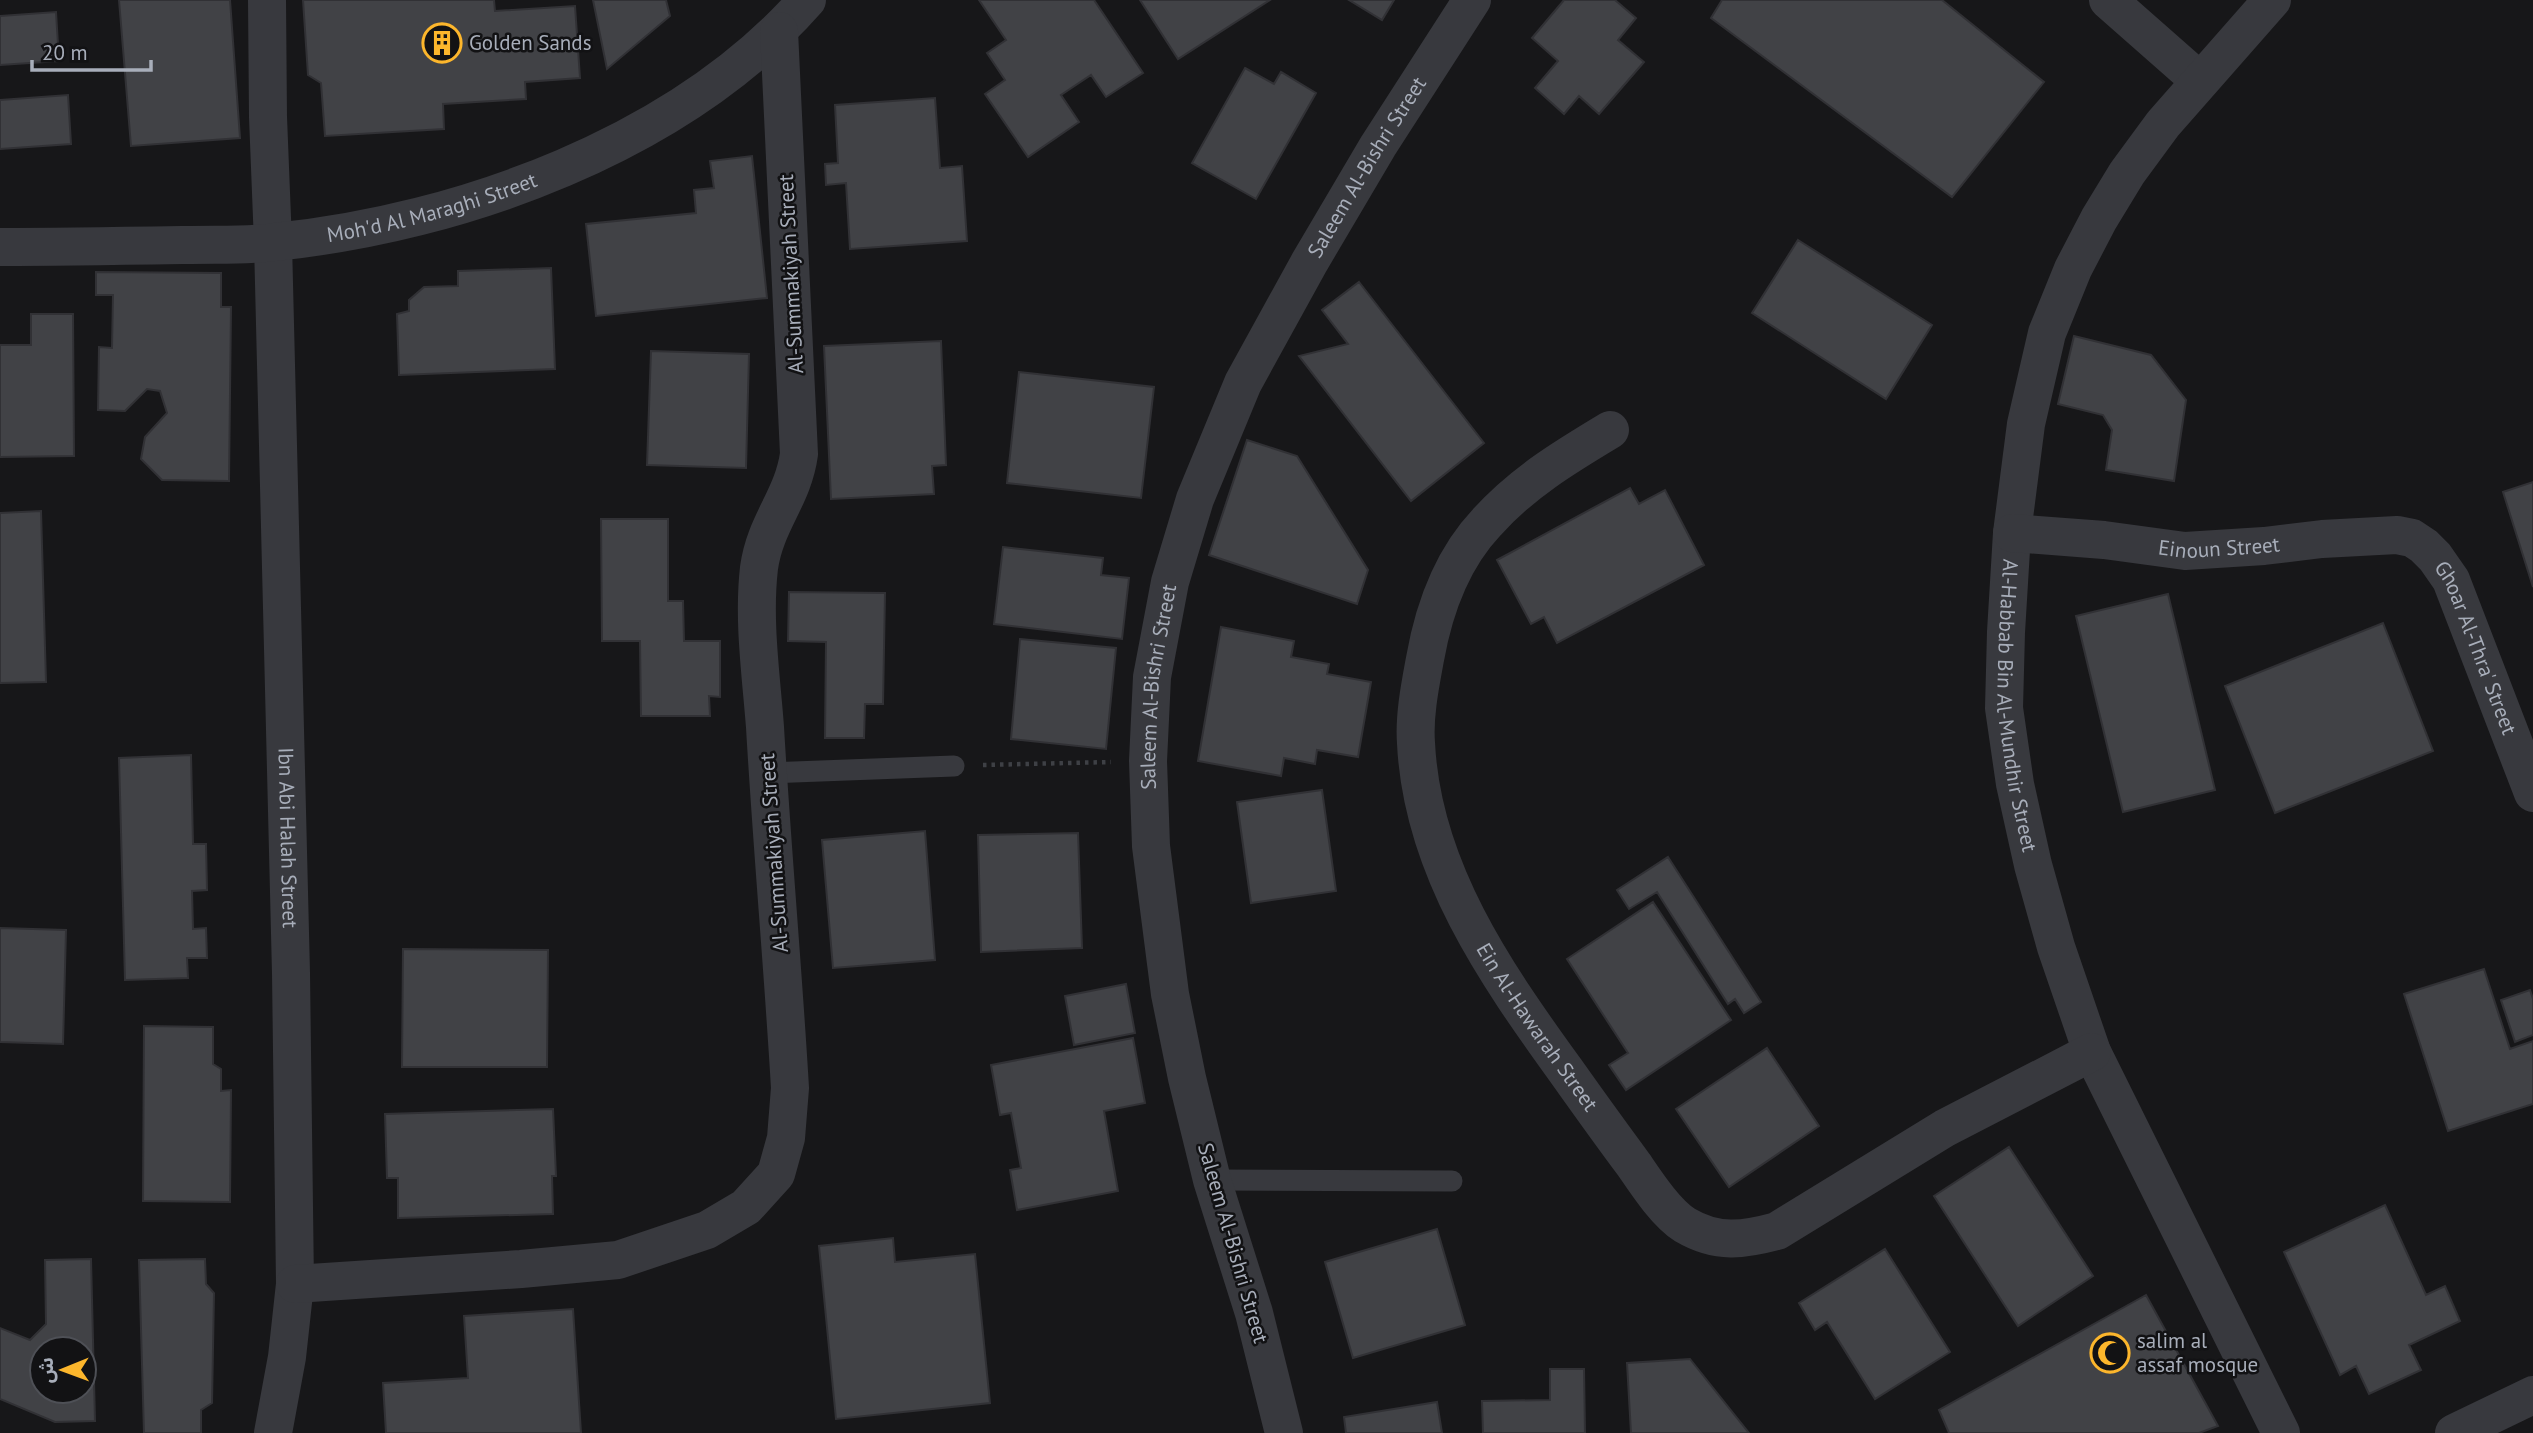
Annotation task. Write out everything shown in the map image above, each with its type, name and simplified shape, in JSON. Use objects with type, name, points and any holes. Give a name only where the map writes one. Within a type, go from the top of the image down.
[{"type":"street","name":"Ibn Abi Halah Street","points":[[267,0],[291,973],[295,1284],[287,1357],[273,1433]]},
{"type":"street","name":"Moh'd Al Maraghi Street","points":[[0,247],[273,243],[357,230],[494,195],[620,142],[677,108],[729,73],[779,31],[807,0]]},
{"type":"street","name":"Saleem Al-Bishri Street","points":[[1284,1433],[1254,1313],[1212,1180],[1170,994],[1151,846],[1148,761],[1152,677],[1170,582],[1195,499],[1243,383],[1378,146],[1472,0]]},
{"type":"street","points":[[2108,0],[2200,80]]},
{"type":"street","name":"Al-Habbab Bin Al-Mundhir Street","points":[[2272,0],[2163,124],[2127,173],[2073,269],[2047,333],[2026,424],[2012,533],[2004,708],[2015,784],[2034,865],[2056,947],[2092,1052],[2281,1433]]},
{"type":"street","name":"Al-Summakiyah Street","points":[[295,1284],[618,1260],[707,1230],[746,1207],[776,1174],[786,1138],[790,1088],[767,773],[759,629],[759,570],[771,525],[792,488],[799,454],[779,31]]},
{"type":"street","name":"Ein Al-Hawarah Street","points":[[1610,430],[1552,465],[1513,496],[1485,523],[1461,555],[1444,585],[1428,642],[1419,689],[1415,741],[1419,781],[1429,827],[1450,887],[1484,950],[1537,1031],[1656,1196],[1684,1224],[1714,1237],[1746,1240],[1777,1231],[1945,1128],[2092,1052]]},
{"type":"street","name":"Einoun Street","points":[[2012,533],[2104,540],[2185,551],[2239,549],[2377,535],[2412,538],[2424,546]]},
{"type":"street","name":"Ghoar Al-Thra' Street","points":[[2424,546],[2451,580],[2533,793]]},
{"type":"street","points":[[2454,1433],[2533,1395]]},
{"type":"lane","points":[[767,773],[954,766]]},
{"type":"lane","points":[[1212,1180],[1452,1181]]},
{"type":"path","points":[[954,766],[1148,761]]},
{"type":"building","points":[[119,0],[230,0],[240,138],[131,146]]},
{"type":"building","name":"Golden Sands","points":[[303,0],[494,0],[495,11],[575,6],[580,78],[525,82],[526,99],[443,104],[444,129],[325,136],[321,83],[308,75]]},
{"type":"building","points":[[593,0],[666,0],[670,16],[607,69]]},
{"type":"building","points":[[979,0],[1094,0],[1143,73],[1106,97],[1091,75],[1061,95],[1079,122],[1028,157],[985,94],[1005,80],[987,53],[1006,40]]},
{"type":"building","points":[[1140,0],[1270,0],[1178,59]]},
{"type":"building","points":[[1349,0],[1394,0],[1382,20]]},
{"type":"building","points":[[1564,0],[1615,0],[1636,18],[1618,40],[1644,62],[1599,114],[1579,96],[1564,114],[1535,88],[1558,61],[1532,38]]},
{"type":"building","points":[[1722,0],[1942,0],[2044,82],[1952,197],[1711,18]]},
{"type":"building","points":[[56,12],[59,61],[0,65],[0,16]]},
{"type":"building","points":[[1245,68],[1274,84],[1281,72],[1316,93],[1256,199],[1192,163]]},
{"type":"building","points":[[68,95],[71,144],[0,149],[0,100]]},
{"type":"building","points":[[935,98],[940,168],[962,166],[967,241],[850,249],[846,183],[826,185],[825,164],[838,163],[835,105]]},
{"type":"building","points":[[752,156],[767,298],[596,316],[586,224],[696,213],[694,190],[714,188],[710,161]]},
{"type":"building","points":[[1798,240],[1932,325],[1886,399],[1752,313]]},
{"type":"building","points":[[551,268],[555,369],[399,375],[397,314],[409,311],[409,300],[424,287],[458,286],[458,271]]},
{"type":"building","points":[[96,272],[221,273],[221,307],[231,307],[229,481],[162,480],[141,459],[145,437],[167,413],[160,391],[147,389],[125,411],[98,410],[99,347],[112,348],[113,295],[96,295]]},
{"type":"building","points":[[1359,282],[1484,443],[1411,501],[1299,356],[1348,344],[1322,310]]},
{"type":"building","points":[[31,314],[73,314],[74,456],[0,457],[0,345],[31,345]]},
{"type":"building","points":[[2074,336],[2151,355],[2186,400],[2174,481],[2106,470],[2112,430],[2103,415],[2058,404]]},
{"type":"building","points":[[941,341],[946,465],[932,466],[934,494],[831,499],[824,346]]},
{"type":"building","points":[[651,351],[749,354],[746,468],[647,465]]},
{"type":"building","points":[[1019,372],[1154,387],[1141,498],[1007,483]]},
{"type":"building","points":[[1247,440],[1297,456],[1368,570],[1357,604],[1209,555]]},
{"type":"building","points":[[2533,482],[2533,587],[2503,492]]},
{"type":"building","points":[[1630,488],[1639,504],[1665,490],[1704,565],[1557,643],[1544,617],[1531,624],[1497,560]]},
{"type":"building","points":[[41,511],[46,682],[0,683],[0,513]]},
{"type":"building","points":[[601,519],[668,519],[668,601],[683,601],[684,641],[720,641],[720,697],[709,696],[710,716],[641,716],[640,641],[602,641]]},
{"type":"building","points":[[1003,547],[1103,558],[1101,575],[1129,578],[1122,639],[994,624]]},
{"type":"building","points":[[789,592],[885,593],[883,704],[865,704],[864,738],[825,738],[826,642],[788,641]]},
{"type":"building","points":[[2168,594],[2215,790],[2123,812],[2076,616]]},
{"type":"building","points":[[2383,623],[2433,751],[2275,813],[2225,686]]},
{"type":"building","points":[[1221,627],[1294,641],[1291,657],[1329,664],[1327,674],[1371,682],[1358,757],[1317,750],[1315,764],[1284,758],[1281,776],[1198,761]]},
{"type":"building","points":[[1020,639],[1116,648],[1106,749],[1011,739]]},
{"type":"building","points":[[191,755],[193,844],[206,844],[207,890],[192,891],[193,929],[206,928],[207,958],[187,958],[188,978],[125,980],[119,758]]},
{"type":"building","points":[[1322,790],[1336,891],[1251,903],[1237,802]]},
{"type":"building","points":[[925,831],[935,960],[833,968],[822,840]]},
{"type":"building","points":[[1078,833],[1082,948],[981,952],[978,835]]},
{"type":"building","points":[[1668,857],[1761,1002],[1744,1013],[1735,999],[1728,1004],[1657,892],[1629,909],[1617,890]]},
{"type":"building","points":[[1653,902],[1731,1020],[1626,1090],[1609,1065],[1628,1053],[1567,959]]},
{"type":"building","points":[[0,928],[66,930],[63,1044],[0,1042]]},
{"type":"building","points":[[403,949],[548,950],[547,1067],[402,1067]]},
{"type":"building","points":[[2484,969],[2510,1049],[2533,1041],[2533,1104],[2448,1131],[2404,994]]},
{"type":"building","points":[[1126,984],[1135,1033],[1074,1045],[1065,996]]},
{"type":"building","points":[[2530,990],[2533,999],[2533,1035],[2515,1042],[2501,1000]]},
{"type":"building","points":[[144,1026],[213,1027],[213,1064],[221,1069],[221,1091],[231,1090],[230,1202],[143,1201]]},
{"type":"building","points":[[1133,1038],[1145,1103],[1104,1111],[1118,1191],[1017,1210],[1010,1170],[1021,1168],[1011,1113],[1000,1115],[991,1065]]},
{"type":"building","points":[[1767,1048],[1819,1126],[1729,1187],[1676,1109]]},
{"type":"building","points":[[553,1109],[556,1176],[552,1176],[553,1214],[398,1218],[398,1178],[387,1178],[385,1114]]},
{"type":"building","points":[[2009,1147],[2093,1276],[2018,1326],[1934,1196]]},
{"type":"building","points":[[2385,1205],[2426,1295],[2445,1286],[2460,1321],[2409,1345],[2421,1370],[2369,1394],[2356,1366],[2340,1375],[2284,1252]]},
{"type":"building","points":[[1437,1229],[1465,1325],[1353,1358],[1325,1262]]},
{"type":"building","points":[[893,1238],[895,1262],[975,1254],[990,1403],[836,1419],[819,1246]]},
{"type":"building","points":[[1885,1249],[1950,1352],[1875,1399],[1827,1322],[1815,1330],[1799,1303]]},
{"type":"building","points":[[91,1259],[93,1335],[35,1335],[46,1324],[45,1260]]},
{"type":"building","points":[[205,1259],[206,1284],[214,1293],[212,1403],[201,1410],[201,1433],[144,1433],[139,1260]]},
{"type":"building","name":"salim al assaf mosque","points":[[2146,1295],[2218,1426],[2199,1433],[1949,1433],[1939,1410]]},
{"type":"building","points":[[573,1309],[581,1433],[386,1433],[383,1383],[468,1378],[464,1316]]},
{"type":"building","points":[[0,1328],[28,1339],[28,1405],[95,1405],[95,1421],[55,1422],[0,1399]]},
{"type":"building","points":[[1690,1359],[1749,1433],[1631,1433],[1627,1363]]},
{"type":"building","points":[[1550,1369],[1584,1369],[1585,1433],[1483,1433],[1482,1401],[1550,1400]]},
{"type":"building","points":[[1437,1402],[1442,1433],[1346,1433],[1344,1417]]},
{"type":"place","name":"Golden Sands","points":[[442,43]]},
{"type":"place","name":"salim al assaf mosque","points":[[2110,1353]]}]
